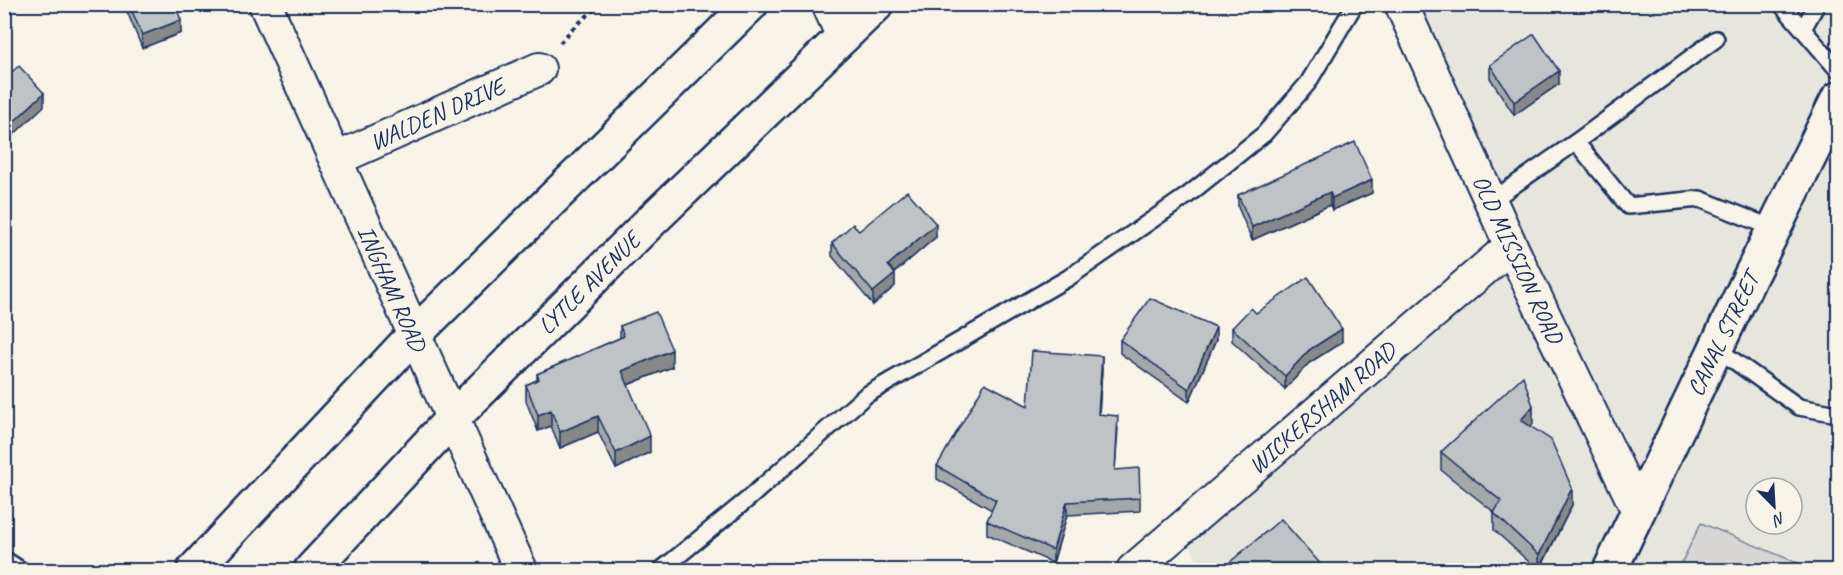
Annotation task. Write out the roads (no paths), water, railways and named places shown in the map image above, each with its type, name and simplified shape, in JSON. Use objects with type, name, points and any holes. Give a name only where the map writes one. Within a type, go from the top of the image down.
[{"type":"main road","points":[[194,570],[413,336],[751,4]]},
{"type":"main road","name":"LYTLE AVENUE","points":[[310,570],[452,419],[649,223],[877,4]]},
{"type":"main road","name":"CANAL STREET","points":[[1610,570],[1839,99]]},
{"type":"street","name":"INGHAM ROAD","points":[[265,4],[413,336],[521,570]]},
{"type":"street","points":[[828,4],[843,37]]},
{"type":"street","name":"OLD MISSION ROAD","points":[[1401,4],[1511,246],[1638,511]]},
{"type":"street","name":"WALDEN DRIVE","points":[[336,159],[539,69]]},
{"type":"street","name":"WICKERSHAM ROAD","points":[[1133,570],[1511,246]]},
{"type":"lane","points":[[661,570],[748,499],[866,395],[1068,278],[1188,195],[1264,134],[1308,83],[1354,4]]},
{"type":"lane","points":[[1781,4],[1839,70]]},
{"type":"lane","points":[[1803,29],[1817,4]]},
{"type":"lane","points":[[1491,201],[1716,39]]},
{"type":"lane","points":[[1576,142],[1628,206],[1700,198],[1775,229]]},
{"type":"lane","points":[[1716,348],[1799,407],[1839,414]]},
{"type":"lane","points":[[4,559],[21,570]]}]
